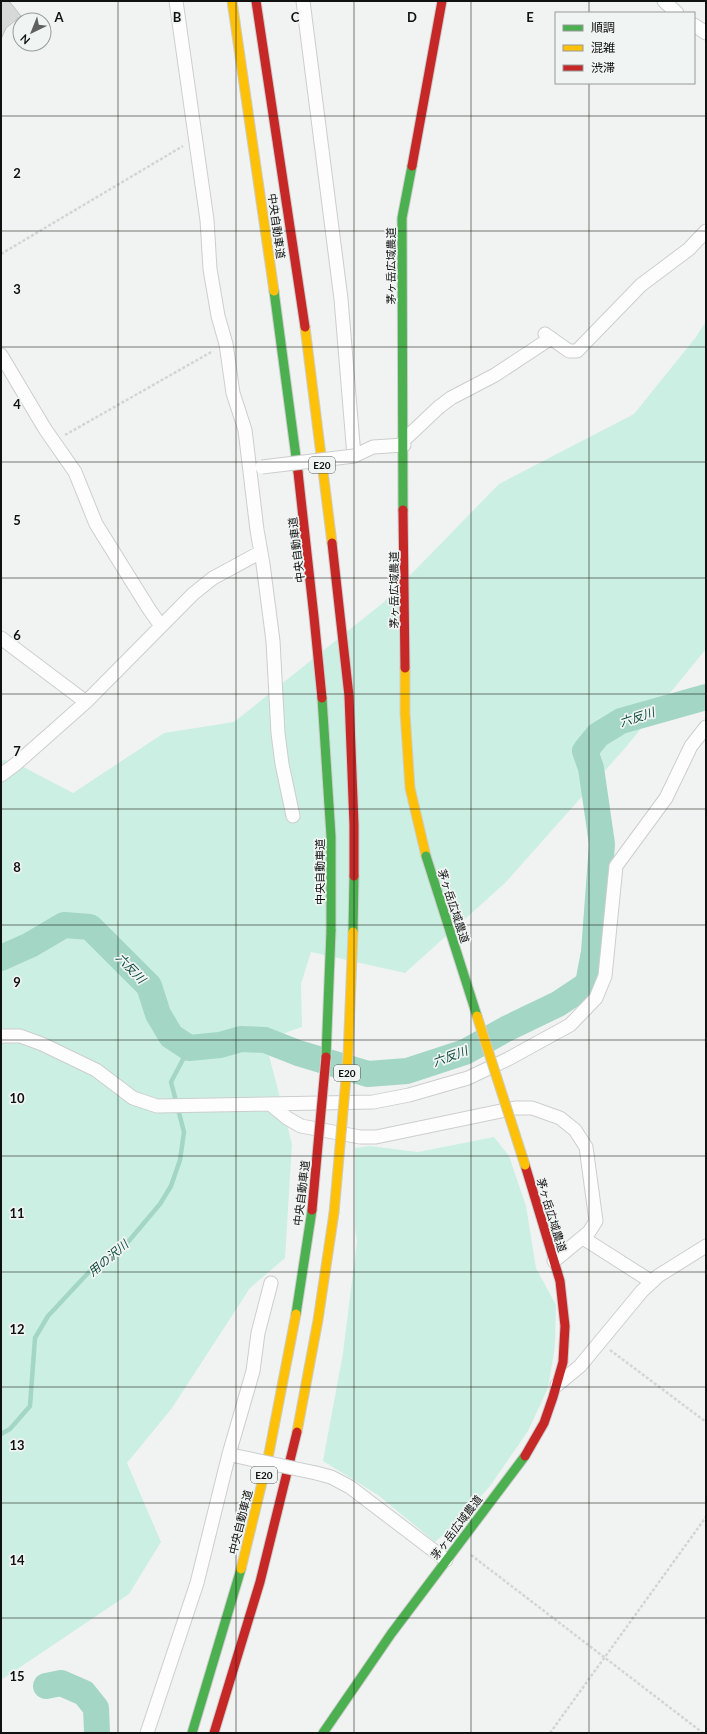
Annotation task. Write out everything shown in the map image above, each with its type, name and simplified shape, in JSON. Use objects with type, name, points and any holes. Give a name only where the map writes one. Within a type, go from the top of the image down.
[{"type":"main road","name":"中央自動車道","points":[[192,1733],[218,1653],[249,1539],[276,1425],[296,1320],[312,1210],[327,1048],[331,931],[330,825],[322,701],[311,570],[283,349],[232,1]]},
{"type":"main road","name":"中央自動車道","points":[[214,1733],[238,1660],[270,1544],[297,1428],[320,1309],[334,1213],[348,1056],[353,932],[354,825],[349,696],[308,348],[256,1]]},
{"type":"main road","name":"茅ヶ岳広域農道","points":[[323,1733],[391,1634],[528,1451],[544,1423],[563,1362],[565,1326],[560,1282],[525,1165],[426,856],[410,788],[405,713],[404,442],[401,270],[402,218],[442,1]]},
{"type":"street","points":[[176,1],[207,220],[210,269],[218,316],[226,344],[233,393],[256,467],[261,552],[273,641],[278,733],[282,764],[293,816]]},
{"type":"street","points":[[303,1],[341,299],[354,456]]},
{"type":"street","points":[[664,1],[676,12]]},
{"type":"street","points":[[695,26],[706,33]]},
{"type":"street","points":[[256,467],[354,456],[372,447],[404,442],[438,407],[451,398],[495,375],[548,336],[569,351],[577,351],[641,285],[689,249],[706,230]]},
{"type":"street","points":[[1,354],[54,442],[75,472],[96,524],[161,626]]},
{"type":"street","points":[[1,775],[86,702],[193,594],[213,578],[261,552]]},
{"type":"street","points":[[1,638],[86,702]]},
{"type":"street","points":[[1,1036],[20,1036],[42,1044],[96,1070],[133,1098],[157,1106],[373,1102],[409,1095],[468,1078],[508,1059],[570,1025],[596,998],[605,976],[616,866],[666,798],[691,746],[706,727]]},
{"type":"street","points":[[270,1104],[287,1118],[301,1126],[360,1137],[376,1137],[515,1108],[532,1108],[560,1118],[575,1130],[586,1147],[596,1221],[583,1238],[554,1261]]},
{"type":"street","points":[[583,1238],[652,1282]]},
{"type":"street","points":[[557,1385],[580,1366],[658,1276],[676,1263],[706,1246]]},
{"type":"street","points":[[147,1733],[197,1583],[253,1371],[258,1333],[271,1283]]},
{"type":"street","points":[[232,1455],[331,1477],[350,1488],[446,1560]]},
{"type":"path","points":[[1,254],[196,139]]},
{"type":"path","points":[[54,442],[226,344]]},
{"type":"path","points":[[600,1343],[706,1422]]},
{"type":"path","points":[[550,1733],[706,1517]]},
{"type":"path","points":[[458,1545],[703,1733]]},
{"type":"green space","points":[[706,321],[706,649],[626,747],[505,883],[405,973],[311,952],[301,984],[302,1027],[265,1040],[292,1144],[285,1258],[250,1288],[172,1408],[127,1463],[161,1542],[129,1594],[1,1680],[1,760],[12,761],[73,793],[164,733],[234,722],[384,602],[499,484],[634,414],[696,337]]},
{"type":"green space","points":[[494,1137],[509,1156],[526,1206],[536,1268],[556,1305],[555,1346],[548,1388],[528,1431],[490,1486],[458,1522],[435,1542],[378,1495],[323,1461],[343,1353],[357,1241],[355,1228],[355,1148],[370,1146],[418,1152]]},
{"type":"building","points":[[1,1],[9,1],[18,12],[12,12],[12,23],[6,28],[1,39]]},
{"type":"waterway","name":"六反川","points":[[1,958],[30,945],[64,925],[90,927],[149,986],[158,1014],[171,1036],[189,1048],[220,1045],[241,1039],[265,1040],[298,1053],[368,1074],[407,1071],[465,1052],[506,1029],[558,1004],[588,984],[594,952],[602,844],[591,768],[585,751],[598,735],[621,721],[706,697]]},
{"type":"waterway","name":"用の沢川","points":[[1,1434],[10,1429],[30,1406],[35,1338],[48,1316],[89,1272],[108,1260],[128,1242],[160,1204],[171,1186],[180,1160],[184,1132],[171,1082],[189,1048]]},
{"type":"waterway","points":[[46,1686],[61,1683],[84,1693],[96,1708],[97,1733]]},
{"type":"traffic: fast","points":[[403,510],[402,218],[412,166]]},
{"type":"traffic: fast","points":[[274,291],[298,472]]},
{"type":"traffic: fast","points":[[322,698],[331,836],[331,931]]},
{"type":"traffic: fast","points":[[426,856],[477,1016]]},
{"type":"traffic: fast","points":[[353,932],[354,876]]},
{"type":"traffic: fast","points":[[326,1057],[331,931]]},
{"type":"traffic: fast","points":[[296,1314],[312,1210]]},
{"type":"traffic: fast","points":[[323,1733],[391,1634],[525,1456]]},
{"type":"traffic: fast","points":[[192,1733],[241,1569]]},
{"type":"traffic: slow","points":[[232,1],[274,291]]},
{"type":"traffic: slow","points":[[305,327],[332,543]]},
{"type":"traffic: slow","points":[[405,668],[405,713],[410,788],[426,856]]},
{"type":"traffic: slow","points":[[334,1213],[348,1056],[353,932]]},
{"type":"traffic: slow","points":[[477,1016],[525,1165]]},
{"type":"traffic: slow","points":[[297,1432],[318,1320],[334,1213]]},
{"type":"traffic: slow","points":[[241,1569],[268,1458],[296,1314]]},
{"type":"traffic: jam","points":[[256,1],[305,327]]},
{"type":"traffic: jam","points":[[412,166],[442,1]]},
{"type":"traffic: jam","points":[[298,472],[322,698]]},
{"type":"traffic: jam","points":[[403,510],[405,668]]},
{"type":"traffic: jam","points":[[332,543],[349,696],[354,825],[354,876]]},
{"type":"traffic: jam","points":[[312,1210],[326,1057]]},
{"type":"traffic: jam","points":[[525,1165],[560,1281],[565,1326],[563,1362],[553,1397],[544,1423],[525,1456]]},
{"type":"traffic: jam","points":[[214,1733],[260,1582],[297,1432]]}]
